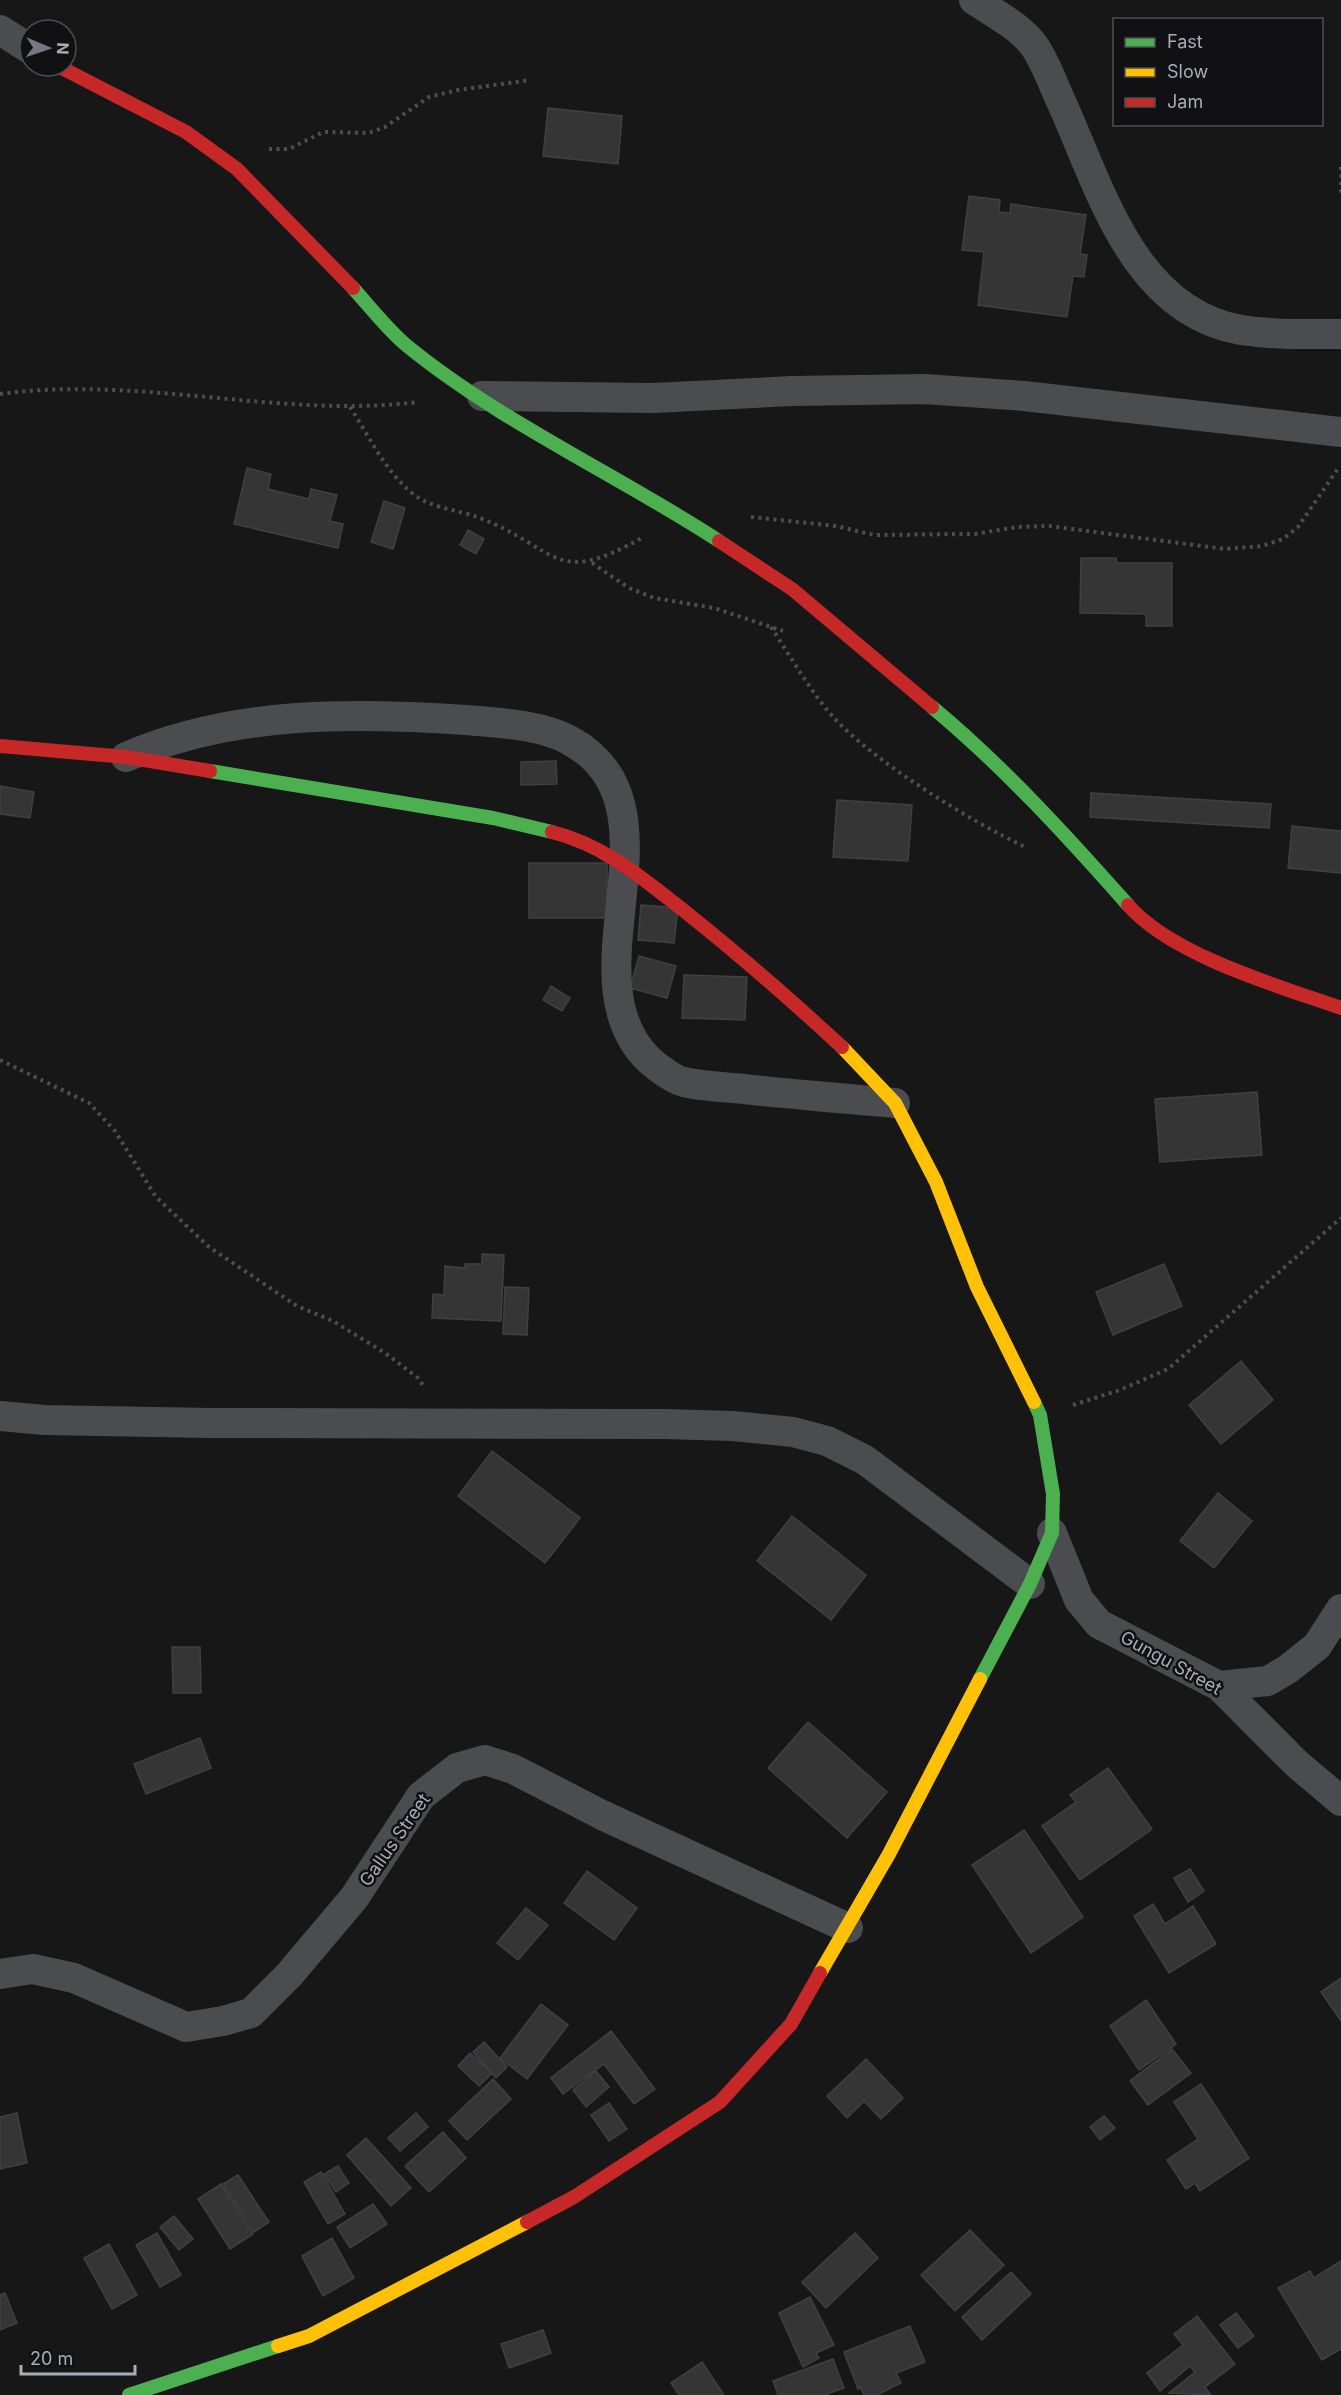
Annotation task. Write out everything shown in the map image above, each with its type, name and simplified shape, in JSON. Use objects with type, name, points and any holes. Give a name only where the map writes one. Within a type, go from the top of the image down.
[{"type":"street","points":[[974,0],[1003,19],[1035,46],[1086,155],[1112,221],[1136,260],[1170,297],[1207,319],[1239,330],[1285,334],[1341,334]]},
{"type":"street","points":[[0,30],[18,41]]},
{"type":"street","points":[[78,76],[186,132],[237,169],[296,227],[404,344],[439,370],[546,438],[682,517],[792,589],[979,746],[1072,840],[1139,918],[1188,948],[1245,975],[1341,1008]]},
{"type":"street","points":[[482,396],[653,398],[792,391],[924,389],[1024,396],[1341,432]]},
{"type":"street","points":[[126,757],[168,739],[223,726],[358,715],[515,724],[568,739],[603,765],[620,804],[626,865],[616,971],[616,997],[624,1024],[648,1059],[681,1082],[895,1104]]},
{"type":"street","points":[[0,746],[126,757],[493,818],[575,838],[626,865],[756,968],[852,1056],[895,1104],[936,1182],[977,1287],[1040,1415],[1053,1494],[1052,1533],[1030,1584],[889,1854],[791,2024],[720,2102],[574,2197],[309,2336],[129,2395]]},
{"type":"street","points":[[0,1416],[80,1421],[733,1426],[793,1432],[827,1441],[865,1460],[1030,1584]]},
{"type":"street","name":"Gungu Street","points":[[1052,1533],[1079,1600],[1100,1624],[1219,1686],[1297,1764],[1341,1802]]},
{"type":"street","points":[[1219,1686],[1268,1681],[1288,1670],[1317,1646],[1341,1609]]},
{"type":"street","name":"Gallus Street","points":[[0,1974],[33,1969],[74,1978],[186,2027],[251,2013],[289,1975],[354,1898],[421,1796],[457,1768],[485,1760],[513,1769],[602,1815],[848,1928]]},
{"type":"path","points":[[266,149],[289,150],[323,132],[369,133],[385,128],[429,97],[458,90],[531,80]]},
{"type":"path","points":[[1341,167],[1341,194]]},
{"type":"path","points":[[0,394],[31,390],[87,389],[350,407],[426,401]]},
{"type":"path","points":[[350,407],[393,474],[413,495],[491,523],[550,557],[573,563],[592,562],[616,553],[682,517]]},
{"type":"path","points":[[745,517],[836,526],[874,535],[975,534],[1017,527],[1049,526],[1225,549],[1262,546],[1282,539],[1298,527],[1341,464]]},
{"type":"path","points":[[592,562],[629,588],[654,598],[714,608],[793,635]]},
{"type":"path","points":[[771,627],[834,718],[877,754],[920,784],[998,834],[1029,849]]},
{"type":"path","points":[[0,1060],[88,1103],[115,1131],[156,1197],[209,1247],[297,1306],[333,1321],[385,1353],[418,1378],[450,1423]]},
{"type":"path","points":[[1040,1415],[1120,1390],[1168,1369],[1341,1218]]},
{"type":"building","points":[[548,108],[622,116],[618,164],[543,156]]},
{"type":"building","points":[[969,196],[1000,200],[999,212],[1010,213],[1011,204],[1086,215],[1080,254],[1087,255],[1084,277],[1073,276],[1067,317],[978,305],[984,252],[962,250]]},
{"type":"building","points":[[247,468],[271,474],[268,489],[309,499],[311,489],[337,495],[330,521],[343,524],[338,548],[234,524]]},
{"type":"building","points":[[384,501],[405,508],[393,549],[371,542]]},
{"type":"building","points":[[468,530],[484,539],[476,554],[460,545]]},
{"type":"building","points":[[1081,558],[1116,558],[1117,563],[1172,563],[1172,626],[1146,626],[1146,614],[1080,613]]},
{"type":"building","points":[[556,761],[557,784],[521,785],[521,762]]},
{"type":"building","points":[[0,786],[34,792],[30,818],[0,814]]},
{"type":"building","points":[[1091,793],[1271,804],[1269,828],[1090,817]]},
{"type":"building","points":[[837,800],[912,805],[908,861],[833,857]]},
{"type":"building","points":[[1292,826],[1341,831],[1341,873],[1288,868]]},
{"type":"building","points":[[529,863],[607,863],[607,918],[529,918]]},
{"type":"building","points":[[641,905],[678,908],[674,943],[638,940]]},
{"type":"building","points":[[639,956],[676,966],[667,998],[630,988]]},
{"type":"building","points":[[684,975],[747,977],[745,1020],[682,1018]]},
{"type":"building","points":[[551,986],[570,998],[562,1011],[543,1000]]},
{"type":"building","points":[[1257,1092],[1262,1155],[1160,1162],[1155,1099]]},
{"type":"building","points":[[482,1254],[504,1255],[501,1321],[432,1318],[433,1294],[444,1295],[445,1266],[465,1268],[465,1264],[482,1264]]},
{"type":"building","points":[[1164,1264],[1182,1306],[1113,1335],[1096,1292]]},
{"type":"building","points":[[505,1287],[529,1288],[527,1335],[503,1334]]},
{"type":"building","points":[[1241,1361],[1273,1400],[1221,1444],[1189,1405]]},
{"type":"building","points":[[492,1451],[580,1518],[545,1563],[458,1496]]},
{"type":"building","points":[[1218,1493],[1252,1521],[1214,1568],[1180,1541]]},
{"type":"building","points":[[792,1516],[866,1575],[831,1620],[757,1561]]},
{"type":"building","points":[[172,1647],[200,1647],[201,1693],[173,1693]]},
{"type":"building","points":[[808,1722],[887,1792],[847,1838],[768,1768]]},
{"type":"building","points":[[200,1738],[211,1768],[146,1794],[134,1764]]},
{"type":"building","points":[[1108,1768],[1152,1829],[1080,1880],[1042,1826],[1076,1802],[1070,1795]]},
{"type":"building","points":[[1024,1830],[1083,1917],[1031,1953],[972,1865]]},
{"type":"building","points":[[1190,1869],[1204,1891],[1188,1902],[1174,1878]]},
{"type":"building","points":[[587,1871],[637,1908],[614,1940],[564,1903]]},
{"type":"building","points":[[1153,1904],[1165,1924],[1193,1906],[1216,1944],[1169,1973],[1134,1916]]},
{"type":"building","points":[[526,1908],[548,1925],[518,1960],[497,1943]]},
{"type":"building","points":[[1341,1978],[1341,2021],[1321,1992]]},
{"type":"building","points":[[1146,2000],[1176,2044],[1139,2070],[1110,2026]]},
{"type":"building","points":[[541,2004],[568,2025],[527,2079],[500,2058]]},
{"type":"building","points":[[611,2031],[655,2089],[634,2104],[604,2064],[563,2094],[551,2078]]},
{"type":"building","points":[[484,2042],[507,2067],[496,2078],[473,2052]]},
{"type":"building","points":[[1172,2049],[1191,2073],[1148,2105],[1130,2081]]},
{"type":"building","points":[[470,2053],[492,2073],[479,2086],[458,2066]]},
{"type":"building","points":[[866,2059],[903,2098],[881,2119],[864,2101],[847,2118],[827,2096]]},
{"type":"building","points":[[596,2071],[609,2087],[586,2107],[573,2090]]},
{"type":"building","points":[[493,2079],[511,2099],[467,2140],[449,2121]]},
{"type":"building","points":[[1201,2084],[1249,2158],[1200,2191],[1195,2183],[1186,2189],[1167,2160],[1198,2139],[1174,2102]]},
{"type":"building","points":[[609,2103],[627,2129],[609,2141],[591,2115]]},
{"type":"building","points":[[17,2113],[27,2163],[0,2169],[0,2117]]},
{"type":"building","points":[[416,2113],[428,2127],[400,2151],[388,2138]]},
{"type":"building","points":[[1104,2116],[1115,2128],[1100,2140],[1090,2127]]},
{"type":"building","points":[[443,2132],[466,2158],[429,2192],[405,2166]]},
{"type":"building","points":[[366,2138],[411,2188],[391,2206],[347,2155]]},
{"type":"building","points":[[338,2166],[349,2183],[336,2192],[324,2174]]},
{"type":"building","points":[[321,2172],[345,2214],[328,2224],[304,2182]]},
{"type":"building","points":[[238,2175],[269,2222],[254,2232],[223,2184]]},
{"type":"building","points":[[221,2184],[253,2234],[230,2249],[198,2199]]},
{"type":"building","points":[[373,2204],[387,2224],[350,2248],[337,2227]]},
{"type":"building","points":[[174,2216],[193,2239],[179,2250],[160,2227]]},
{"type":"building","points":[[970,2230],[1004,2265],[955,2311],[921,2275]]},
{"type":"building","points":[[157,2233],[181,2275],[160,2287],[136,2245]]},
{"type":"building","points":[[855,2233],[878,2258],[826,2308],[802,2282]]},
{"type":"building","points":[[332,2238],[354,2278],[323,2296],[302,2256]]},
{"type":"building","points":[[109,2244],[137,2295],[112,2309],[84,2258]]},
{"type":"building","points":[[1341,2261],[1341,2349],[1322,2360],[1278,2288],[1310,2271],[1314,2278]]},
{"type":"building","points":[[1011,2272],[1031,2294],[982,2340],[962,2317]]},
{"type":"building","points":[[5,2293],[17,2323],[0,2330],[0,2295]]},
{"type":"building","points":[[810,2297],[834,2345],[816,2353],[819,2358],[803,2367],[779,2313]]},
{"type":"building","points":[[1236,2313],[1254,2336],[1238,2348],[1220,2325]]},
{"type":"building","points":[[1197,2316],[1235,2364],[1205,2387],[1211,2395],[1169,2393],[1195,2372],[1190,2366],[1160,2391],[1147,2373],[1183,2345],[1174,2334]]},
{"type":"building","points":[[910,2326],[925,2362],[896,2373],[901,2383],[877,2395],[864,2395],[861,2388],[858,2389],[844,2352]]},
{"type":"building","points":[[543,2330],[551,2353],[509,2368],[501,2344]]},
{"type":"building","points":[[833,2359],[844,2388],[824,2395],[778,2395],[773,2381]]},
{"type":"building","points":[[702,2362],[724,2395],[679,2395],[671,2383]]},
{"type":"traffic: fast","points":[[353,288],[399,339],[442,373],[480,399],[719,541]]},
{"type":"traffic: fast","points":[[932,707],[984,753],[1058,827],[1128,905]]},
{"type":"traffic: fast","points":[[210,771],[493,818],[552,832]]},
{"type":"traffic: fast","points":[[980,1679],[1030,1584],[1052,1533],[1053,1494],[1040,1415],[1034,1402]]},
{"type":"traffic: fast","points":[[129,2395],[278,2346]]},
{"type":"traffic: slow","points":[[842,1047],[895,1103],[936,1182],[977,1287],[1034,1402]]},
{"type":"traffic: slow","points":[[820,1973],[889,1854],[980,1679]]},
{"type":"traffic: slow","points":[[278,2346],[309,2336],[527,2222]]},
{"type":"traffic: jam","points":[[78,76],[186,132],[237,169],[353,288]]},
{"type":"traffic: jam","points":[[719,541],[792,589],[932,707]]},
{"type":"traffic: jam","points":[[0,746],[126,757],[210,771]]},
{"type":"traffic: jam","points":[[552,832],[590,846],[640,877],[747,963],[842,1047]]},
{"type":"traffic: jam","points":[[1128,905],[1147,923],[1198,954],[1257,979],[1341,1008]]},
{"type":"traffic: jam","points":[[527,2222],[574,2197],[720,2102],[791,2024],[820,1973]]}]
